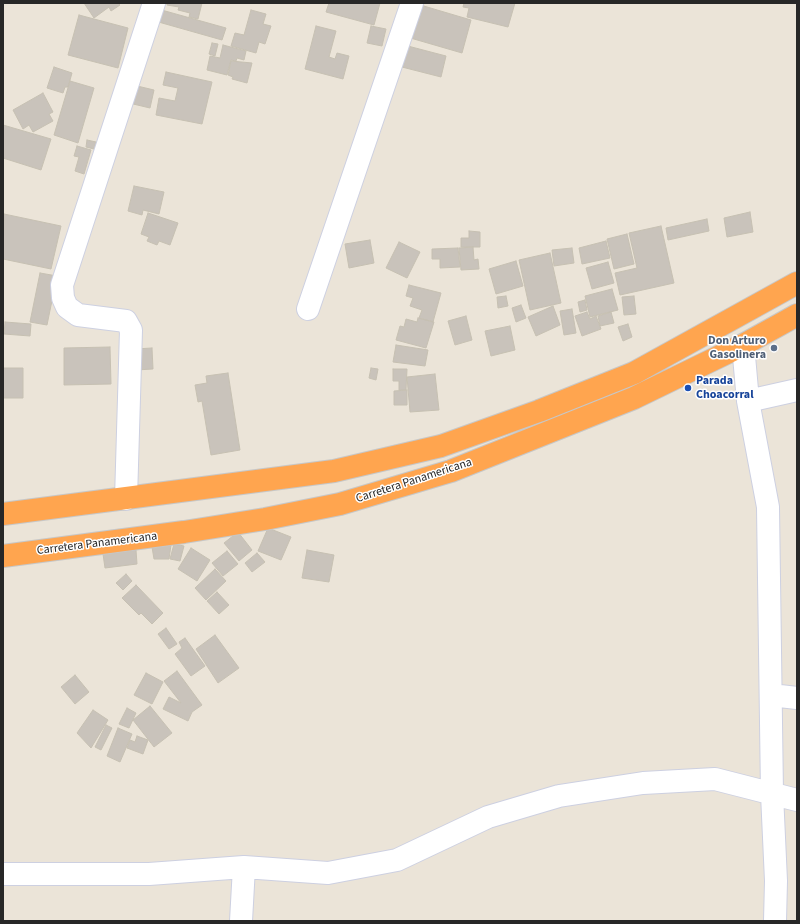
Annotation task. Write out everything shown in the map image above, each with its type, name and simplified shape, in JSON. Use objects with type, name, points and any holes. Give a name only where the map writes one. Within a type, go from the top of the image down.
[{"type":"highway","points":[[3,514],[334,471],[441,446],[540,411],[634,373],[797,283]]},
{"type":"highway","name":"Carretera Panamericana","points":[[3,556],[184,532],[265,519],[348,502],[451,471],[634,398],[797,316]]},
{"type":"street","points":[[126,499],[131,330],[126,321],[78,315],[67,307],[63,298],[62,285],[154,3]]},
{"type":"street","points":[[308,309],[412,3]]},
{"type":"street","points":[[742,345],[748,401],[768,507],[772,794],[776,881],[775,921]]},
{"type":"street","points":[[748,401],[797,390]]},
{"type":"street","points":[[771,695],[797,698]]},
{"type":"street","points":[[3,874],[149,874],[244,867],[328,873],[397,860],[488,817],[559,796],[643,783],[715,779],[797,800]]},
{"type":"street","points":[[241,921],[244,867]]},
{"type":"building","points":[[84,3],[118,3],[120,5],[111,11],[109,7],[94,18]]},
{"type":"building","points":[[167,3],[202,3],[198,19],[189,17],[190,13],[178,10],[179,7],[167,5]]},
{"type":"building","points":[[329,3],[380,3],[374,25],[326,12]]},
{"type":"building","points":[[464,3],[515,3],[508,27],[467,17],[469,8],[463,7]]},
{"type":"building","points":[[417,4],[471,20],[462,53],[407,37]]},
{"type":"building","points":[[158,9],[226,28],[222,40],[155,21]]},
{"type":"building","points":[[251,10],[266,14],[263,24],[271,26],[265,44],[259,42],[256,53],[231,46],[235,33],[244,35]]},
{"type":"building","points":[[79,15],[128,28],[118,68],[68,55]]},
{"type":"building","points":[[316,26],[336,31],[329,57],[335,59],[337,53],[349,56],[343,79],[305,69]]},
{"type":"building","points":[[371,26],[386,29],[382,46],[367,43]]},
{"type":"building","points":[[212,43],[218,44],[215,56],[209,54]]},
{"type":"building","points":[[223,45],[246,51],[244,60],[237,58],[236,61],[231,60],[227,75],[207,70],[210,56],[220,58]]},
{"type":"building","points":[[404,45],[446,56],[441,77],[398,66]]},
{"type":"building","points":[[231,61],[252,63],[247,83],[232,79],[233,77],[228,75]]},
{"type":"building","points":[[54,67],[72,73],[68,87],[65,87],[63,93],[47,88]]},
{"type":"building","points":[[166,72],[212,82],[202,124],[156,115],[159,98],[175,101],[178,88],[163,85]]},
{"type":"building","points":[[70,81],[94,88],[78,143],[54,135]]},
{"type":"building","points":[[133,85],[154,90],[150,108],[129,103]]},
{"type":"building","points":[[43,93],[53,112],[49,114],[53,121],[33,132],[29,125],[23,129],[13,110]]},
{"type":"building","points":[[3,125],[51,139],[41,170],[3,158]]},
{"type":"building","points":[[87,140],[96,142],[94,149],[86,147]]},
{"type":"building","points":[[77,146],[91,150],[84,174],[75,171],[79,157],[74,156]]},
{"type":"building","points":[[134,186],[164,192],[159,214],[143,210],[142,215],[128,211]]},
{"type":"building","points":[[750,212],[753,232],[727,237],[724,218]]},
{"type":"building","points":[[148,213],[178,223],[170,245],[159,241],[157,245],[147,241],[149,237],[141,234]]},
{"type":"building","points":[[4,214],[61,226],[51,269],[3,259]]},
{"type":"building","points":[[707,219],[709,231],[668,240],[666,228]]},
{"type":"building","points":[[661,226],[674,283],[620,295],[615,273],[637,268],[629,233]]},
{"type":"building","points":[[469,231],[480,232],[480,247],[461,247],[461,238],[469,238]]},
{"type":"building","points":[[627,234],[634,264],[614,269],[607,239]]},
{"type":"building","points":[[370,240],[374,263],[349,268],[345,244]]},
{"type":"building","points":[[606,241],[610,258],[582,264],[579,248]]},
{"type":"building","points":[[399,242],[420,252],[407,278],[386,268]]},
{"type":"building","points":[[473,247],[474,260],[478,259],[479,269],[461,270],[459,248]]},
{"type":"building","points":[[458,248],[460,267],[440,268],[440,259],[432,259],[432,249]]},
{"type":"building","points":[[572,248],[574,263],[554,266],[552,250]]},
{"type":"building","points":[[550,253],[561,303],[530,310],[519,260]]},
{"type":"building","points":[[516,261],[523,286],[496,294],[489,269]]},
{"type":"building","points":[[608,262],[614,283],[592,289],[586,268]]},
{"type":"building","points":[[40,273],[57,276],[47,325],[30,322]]},
{"type":"building","points":[[409,285],[441,293],[433,322],[419,318],[422,310],[410,306],[413,298],[406,296]]},
{"type":"building","points":[[612,289],[618,310],[590,317],[585,296]]},
{"type":"building","points":[[506,296],[508,306],[498,308],[497,297]]},
{"type":"building","points":[[634,296],[636,314],[624,315],[622,297]]},
{"type":"building","points":[[585,300],[587,310],[580,312],[578,302]]},
{"type":"building","points":[[521,305],[526,318],[516,322],[512,308]]},
{"type":"building","points":[[553,306],[560,325],[536,336],[528,317]]},
{"type":"building","points":[[572,309],[576,333],[564,335],[560,311]]},
{"type":"building","points":[[587,312],[590,319],[596,316],[601,329],[582,336],[575,316]]},
{"type":"building","points":[[611,312],[614,323],[600,326],[598,316]]},
{"type":"building","points":[[466,316],[472,340],[455,345],[448,321]]},
{"type":"building","points":[[418,318],[434,322],[426,348],[396,340],[400,326],[404,327],[406,319],[417,322]]},
{"type":"building","points":[[5,322],[31,324],[30,336],[4,334]]},
{"type":"building","points":[[628,324],[632,337],[623,341],[618,327]]},
{"type":"building","points":[[510,326],[515,350],[491,356],[485,331]]},
{"type":"building","points":[[396,345],[428,350],[425,366],[393,362]]},
{"type":"building","points":[[110,347],[111,384],[64,385],[64,348]]},
{"type":"building","points":[[152,348],[153,369],[136,370],[135,349]]},
{"type":"building","points":[[3,368],[23,368],[23,398],[3,398]]},
{"type":"building","points":[[371,368],[378,369],[376,380],[369,378]]},
{"type":"building","points":[[393,369],[407,369],[406,390],[399,390],[399,381],[393,381]]},
{"type":"building","points":[[228,373],[240,450],[211,455],[202,401],[198,402],[195,385],[207,383],[206,376]]},
{"type":"building","points":[[435,374],[439,410],[410,412],[407,377]]},
{"type":"building","points":[[407,390],[407,405],[394,405],[394,391]]},
{"type":"building","points":[[268,528],[291,537],[281,560],[258,551]]},
{"type":"building","points":[[238,532],[252,550],[239,561],[224,543]]},
{"type":"building","points":[[174,544],[184,546],[180,561],[170,559]]},
{"type":"building","points":[[171,545],[169,559],[154,559],[152,547]]},
{"type":"building","points":[[191,548],[210,560],[197,581],[178,569]]},
{"type":"building","points":[[136,550],[137,564],[105,568],[103,554]]},
{"type":"building","points":[[307,550],[334,555],[329,582],[302,578]]},
{"type":"building","points":[[227,551],[238,564],[223,576],[212,563]]},
{"type":"building","points":[[257,553],[265,562],[252,572],[245,563]]},
{"type":"building","points":[[215,569],[226,581],[206,600],[195,588]]},
{"type":"building","points":[[126,574],[132,581],[123,590],[116,583]]},
{"type":"building","points":[[136,585],[163,613],[152,624],[141,613],[139,615],[122,598]]},
{"type":"building","points":[[217,592],[229,605],[219,614],[207,601]]},
{"type":"building","points":[[166,628],[177,644],[169,649],[158,634]]},
{"type":"building","points":[[215,635],[239,668],[218,683],[196,649]]},
{"type":"building","points":[[185,638],[205,666],[191,676],[175,654],[182,648],[179,642]]},
{"type":"building","points":[[177,671],[202,705],[192,712],[188,721],[163,709],[169,697],[181,703],[164,681]]},
{"type":"building","points":[[146,673],[163,682],[152,704],[134,695]]},
{"type":"building","points":[[75,675],[89,692],[75,704],[61,687]]},
{"type":"building","points":[[150,706],[172,733],[154,747],[133,720]]},
{"type":"building","points":[[127,708],[136,713],[129,728],[119,724]]},
{"type":"building","points":[[93,710],[108,720],[91,748],[77,733]]},
{"type":"building","points":[[106,725],[112,728],[101,750],[95,747]]},
{"type":"building","points":[[118,728],[132,734],[120,762],[107,756]]},
{"type":"building","points":[[137,736],[148,740],[143,754],[127,748],[130,740],[135,742]]},
{"type":"place","name":"Don Arturo Gasolinera","points":[[774,348]]},
{"type":"place","name":"Parada Choacorral","points":[[688,388]]}]
